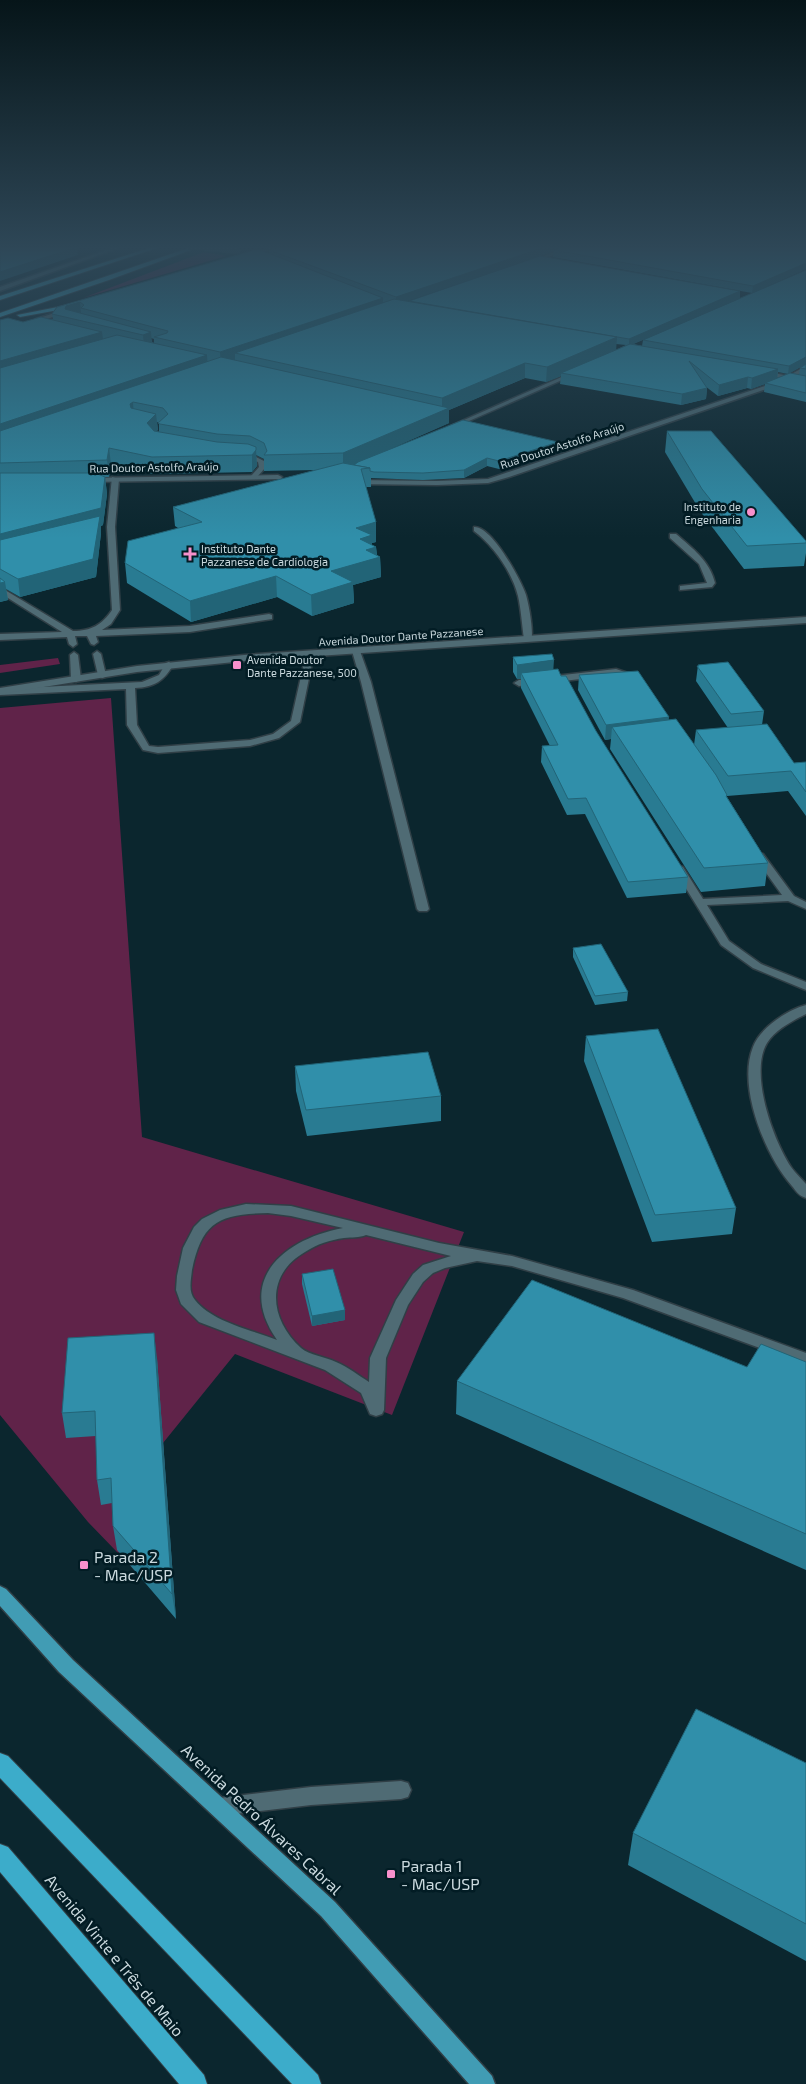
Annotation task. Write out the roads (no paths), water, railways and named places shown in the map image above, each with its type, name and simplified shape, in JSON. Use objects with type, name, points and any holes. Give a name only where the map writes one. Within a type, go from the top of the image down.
[{"type":"highway","points":[[0,1763],[309,2084]]},
{"type":"highway","name":"Avenida Vinte e Três de Maio","points":[[0,1855],[195,2084]]},
{"type":"main road","name":"Avenida Pedro Álvares Cabral","points":[[0,1594],[66,1666],[328,1909],[484,2084]]},
{"type":"street","name":"Rua Doutor Astolfo Araújo","points":[[347,480],[366,483],[488,481],[769,386],[806,368]]},
{"type":"street","points":[[446,429],[581,371]]},
{"type":"street","points":[[753,372],[806,381]]},
{"type":"street","points":[[455,420],[464,422]]},
{"type":"street","points":[[234,454],[250,456],[261,461],[263,467],[255,476]]},
{"type":"street","name":"Rua Doutor Astolfo Araújo","points":[[115,492],[98,486],[78,483],[115,479],[278,477]]},
{"type":"street","points":[[90,632],[108,622],[116,610],[111,527],[115,479]]},
{"type":"street","points":[[102,529],[111,527]]},
{"type":"street","points":[[477,529],[489,538],[515,578],[522,596],[528,639]]},
{"type":"street","points":[[672,536],[704,566],[711,579],[709,585],[683,588]]},
{"type":"street","points":[[0,589],[70,633],[73,644]]},
{"type":"street","points":[[0,637],[190,629],[269,617]]},
{"type":"street","name":"Avenida Doutor Dante Pazzanese","points":[[0,691],[169,665],[806,620]]},
{"type":"street","points":[[90,632],[94,642]]},
{"type":"street","points":[[356,651],[366,682],[422,908]]},
{"type":"street","points":[[97,654],[102,675]]},
{"type":"street","points":[[130,687],[132,724],[146,748],[158,750],[250,743],[276,736],[295,722],[310,654]]},
{"type":"street","points":[[74,655],[76,679]]},
{"type":"street","points":[[0,691],[130,687],[154,682],[162,677],[169,665]]},
{"type":"street","points":[[518,683],[567,682],[616,672],[630,674],[640,681]]},
{"type":"street","points":[[751,846],[790,898],[806,906]]},
{"type":"street","points":[[674,861],[725,943],[756,966],[806,986]]},
{"type":"street","points":[[700,902],[790,898]]},
{"type":"street","points":[[806,1009],[784,1019],[759,1045],[753,1074],[763,1117],[782,1165],[806,1193]]},
{"type":"street","points":[[477,1256],[456,1258],[428,1269],[418,1278],[401,1304],[378,1358],[376,1410],[368,1389],[332,1366],[204,1318],[187,1303],[182,1286],[189,1251],[200,1228],[217,1216],[237,1210],[287,1210],[315,1215],[377,1233],[477,1256],[512,1261],[628,1294],[806,1359]]},
{"type":"street","points":[[297,1353],[276,1327],[268,1302],[271,1279],[279,1266],[292,1253],[325,1236],[351,1231],[377,1233]]},
{"type":"street","points":[[219,1807],[311,1796],[401,1790]]},
{"type":"place","name":"Instituto de Engenharia","points":[[751,512]]},
{"type":"place","name":"Instituto Dante Pazzanese de Cardiologia","points":[[190,554]]},
{"type":"place","name":"Avenida Doutor Dante Pazzanese, 500","points":[[237,665]]},
{"type":"place","name":"Parada 2 - Mac/USP","points":[[84,1565]]},
{"type":"place","name":"Parada 1 - Mac/USP","points":[[391,1874]]}]
